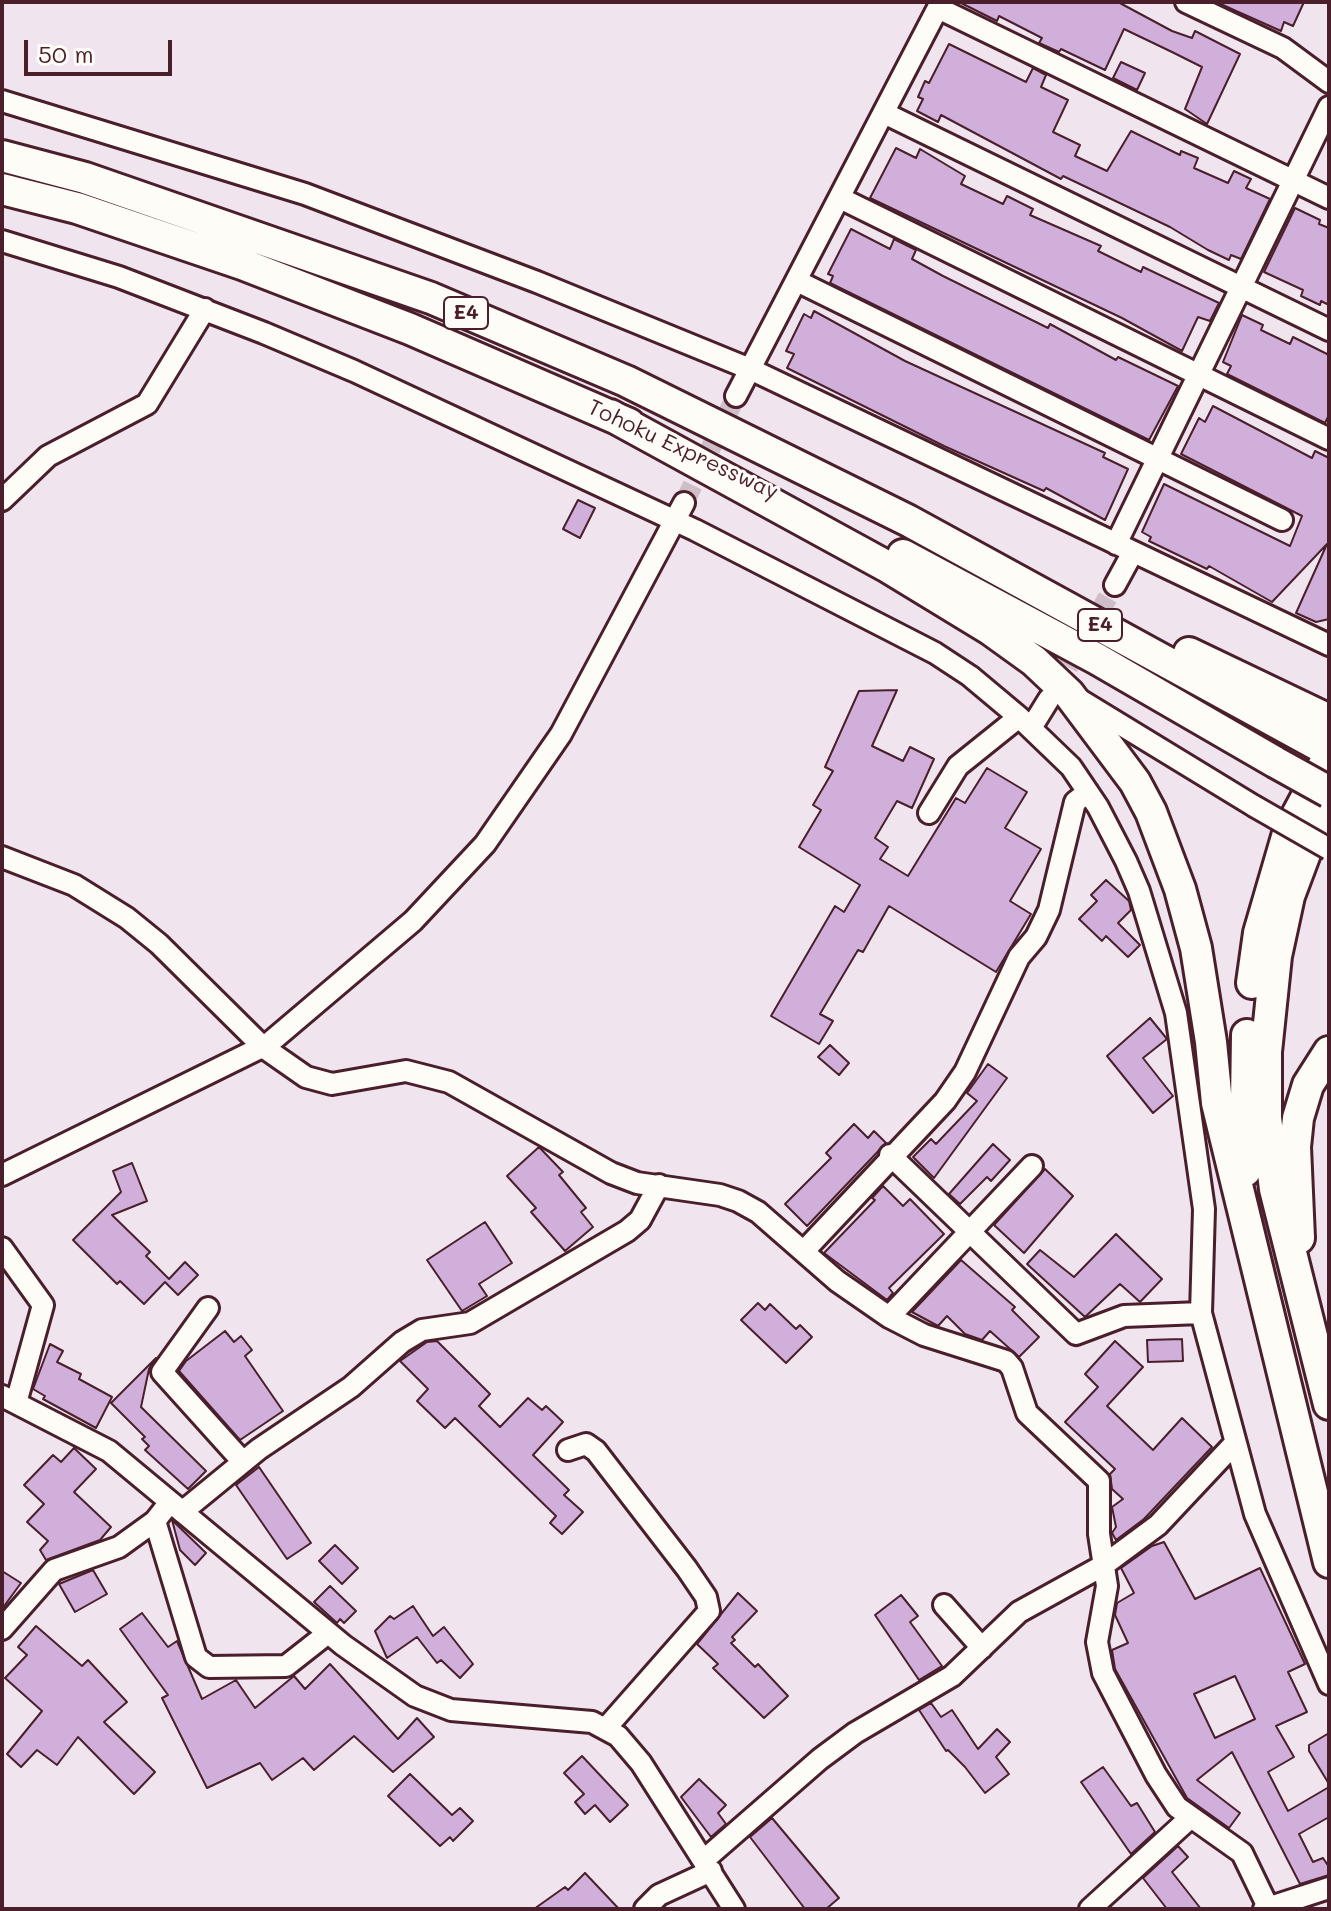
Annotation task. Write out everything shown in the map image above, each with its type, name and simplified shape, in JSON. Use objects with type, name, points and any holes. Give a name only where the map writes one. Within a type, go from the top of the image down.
[{"type":"highway","name":"Tohoku Expressway","points":[[2,156],[101,183],[431,298],[626,381],[1308,719],[1329,753]]},
{"type":"highway","name":"Tohoku Expressway","points":[[2,189],[77,208],[242,264],[410,329],[610,415],[892,549],[1097,659],[1329,792]]},
{"type":"highway","points":[[610,415],[886,566],[991,630],[1034,661],[1059,696],[1135,782],[1151,812],[1180,889],[1196,948],[1217,1103],[1329,1562]]},
{"type":"highway","points":[[1249,1225],[1245,1079],[1248,1013],[1259,933],[1289,830],[1329,753]]},
{"type":"highway","points":[[1329,802],[1313,832],[1289,896],[1276,956],[1266,1052],[1266,1118],[1275,1189],[1329,1404]]},
{"type":"highway","points":[[1299,1291],[1295,1147],[1298,1118],[1308,1085],[1329,1052]]},
{"type":"street","points":[[1186,2],[1283,48],[1329,82]]},
{"type":"street","points":[[736,396],[940,5],[1329,198]]},
{"type":"street","points":[[2,101],[305,194],[473,256],[750,369],[1329,645]]},
{"type":"street","points":[[1115,585],[1157,460],[1329,107]]},
{"type":"street","points":[[884,113],[1329,330]]},
{"type":"street","points":[[840,198],[1329,439]]},
{"type":"street","points":[[2,241],[74,262],[205,309],[680,512],[935,653],[970,676],[1025,722],[1071,767],[1088,792],[1139,891],[1176,1013],[1204,1209],[1201,1313],[1255,1514],[1329,1684]]},
{"type":"street","points":[[797,281],[1282,520]]},
{"type":"street","points":[[2,500],[48,456],[147,404],[205,309]]},
{"type":"street","points":[[2,1175],[263,1047],[333,992],[413,921],[485,844],[561,734],[680,512]]},
{"type":"street","points":[[929,813],[958,766],[1059,696],[1329,849]]},
{"type":"street","points":[[804,1251],[890,1155],[945,1101],[982,1042],[1006,982],[1019,957],[1036,937],[1049,910],[1075,802],[1088,792]]},
{"type":"street","points":[[2,857],[74,885],[127,918],[159,944],[263,1047],[283,1063],[320,1083],[406,1071],[449,1082],[519,1118],[590,1164],[637,1183],[720,1195],[738,1201],[758,1212],[862,1301],[924,1335],[1006,1361],[1012,1368],[1027,1413],[1099,1481],[1099,1534],[1107,1586],[1097,1642],[1103,1673],[1156,1775],[1177,1807],[1242,1853],[1267,1908],[1329,1888]]},
{"type":"street","points":[[890,1155],[1076,1334],[1124,1316],[1201,1313]]},
{"type":"street","points":[[889,1317],[1032,1166]]},
{"type":"street","points":[[2,1629],[54,1570],[119,1547],[351,1387],[402,1342],[422,1330],[470,1323],[627,1231],[640,1220],[659,1185]]},
{"type":"street","points":[[2,1248],[43,1305],[9,1400],[109,1451],[328,1633],[382,1675],[430,1704],[504,1717],[562,1717],[606,1728],[641,1763],[734,1909]]},
{"type":"street","points":[[208,1308],[162,1372],[243,1462]]},
{"type":"street","points":[[645,1909],[659,1895],[707,1865],[820,1759],[888,1713],[939,1687],[1019,1612],[1104,1565],[1158,1525],[1235,1443]]},
{"type":"street","points":[[568,1450],[586,1444],[596,1451],[687,1569],[706,1597],[709,1611],[606,1728]]},
{"type":"street","points":[[155,1521],[196,1657],[209,1667],[286,1666],[328,1633]]},
{"type":"street","points":[[944,1605],[982,1648]]},
{"type":"street","points":[[1090,1909],[1191,1817]]},
{"type":"building","points":[[959,2],[1118,2],[1172,31],[1192,38],[1195,31],[1240,54],[1207,124],[1185,109],[1202,67],[1172,52],[1124,29],[1105,70],[1061,49],[1059,52],[1039,43],[1042,38],[999,16],[997,21]]},
{"type":"building","points":[[1216,2],[1304,2],[1293,26],[1284,22],[1281,31]]},
{"type":"building","points":[[949,44],[1026,82],[1033,68],[1046,75],[1041,87],[1068,100],[1053,132],[1080,145],[1075,156],[1107,171],[1131,131],[1180,155],[1181,151],[1198,158],[1194,168],[1228,183],[1234,171],[1251,179],[1246,188],[1270,199],[1241,259],[1231,255],[1229,260],[1208,250],[1170,227],[1063,176],[1061,179],[941,115],[938,122],[917,111],[923,99],[918,97],[925,81],[929,83]]},
{"type":"building","points":[[1121,62],[1145,73],[1137,90],[1113,78]]},
{"type":"building","points":[[896,148],[916,158],[920,149],[965,176],[961,184],[1003,204],[1007,196],[1033,209],[1030,215],[1101,246],[1098,251],[1141,272],[1143,267],[1219,303],[1210,321],[1198,317],[1182,351],[1122,318],[870,198]]},
{"type":"building","points":[[1295,208],[1329,228],[1329,305],[1321,301],[1320,305],[1301,296],[1303,290],[1264,272]]},
{"type":"building","points":[[851,229],[890,249],[894,239],[916,250],[912,259],[943,276],[1048,328],[1050,324],[1116,360],[1118,357],[1178,386],[1149,440],[830,283],[833,276],[828,274]]},
{"type":"building","points":[[814,311],[905,361],[1105,453],[1103,457],[1128,469],[1105,520],[1046,488],[1044,491],[944,446],[787,368],[794,354],[786,351],[804,314],[811,318]]},
{"type":"building","points":[[1242,315],[1263,325],[1261,330],[1290,344],[1293,337],[1329,355],[1329,415],[1325,423],[1227,374],[1231,366],[1223,362]]},
{"type":"building","points":[[1213,406],[1312,458],[1315,451],[1329,458],[1329,619],[1316,622],[1296,613],[1327,544],[1272,602],[1209,566],[1207,569],[1149,541],[1151,537],[1142,532],[1164,484],[1290,546],[1302,516],[1181,454],[1199,418],[1205,422]]},
{"type":"building","points":[[578,500],[595,508],[580,538],[563,529]]},
{"type":"building","points":[[897,690],[872,746],[903,761],[910,747],[934,759],[912,808],[897,801],[875,838],[888,847],[880,859],[908,876],[956,798],[965,803],[987,768],[1027,792],[1005,828],[1041,849],[1010,901],[1031,914],[996,972],[889,906],[863,952],[858,950],[820,1014],[833,1021],[819,1044],[771,1016],[835,906],[844,912],[860,885],[799,847],[821,810],[813,805],[833,771],[825,767],[859,691]]},
{"type":"building","points":[[1106,880],[1129,901],[1131,910],[1118,923],[1140,945],[1128,957],[1106,936],[1102,941],[1079,919],[1097,901],[1091,895]]},
{"type":"building","points":[[1150,1018],[1167,1039],[1143,1058],[1173,1096],[1153,1113],[1107,1056]]},
{"type":"building","points":[[830,1045],[849,1063],[839,1075],[818,1057]]},
{"type":"building","points":[[988,1064],[1007,1078],[934,1178],[913,1157],[931,1139],[936,1144],[977,1101],[967,1093]]},
{"type":"building","points":[[854,1124],[868,1138],[874,1131],[886,1143],[807,1226],[785,1204],[831,1158],[826,1153]]},
{"type":"building","points":[[993,1144],[1010,1160],[991,1181],[987,1177],[960,1204],[949,1194]]},
{"type":"building","points":[[539,1147],[563,1172],[559,1175],[586,1208],[581,1212],[593,1227],[565,1251],[531,1212],[536,1208],[507,1176]]},
{"type":"building","points":[[132,1163],[147,1201],[112,1215],[150,1252],[146,1256],[169,1279],[185,1262],[198,1275],[178,1295],[165,1282],[144,1304],[120,1281],[117,1284],[73,1240],[121,1192],[113,1171]]},
{"type":"building","points":[[1045,1169],[1073,1196],[1024,1253],[994,1225]]},
{"type":"building","points":[[883,1186],[903,1206],[910,1199],[944,1234],[889,1288],[893,1293],[887,1300],[824,1253],[875,1200],[872,1198]]},
{"type":"building","points":[[485,1222],[512,1263],[479,1284],[487,1296],[462,1311],[427,1260]]},
{"type":"building","points":[[1116,1234],[1162,1279],[1140,1302],[1120,1284],[1085,1317],[1027,1264],[1040,1250],[1074,1277]]},
{"type":"building","points":[[961,1260],[1015,1307],[1012,1310],[1039,1337],[1019,1357],[990,1331],[982,1340],[965,1334],[947,1316],[938,1326],[912,1312]]},
{"type":"building","points":[[758,1303],[765,1310],[770,1304],[796,1329],[800,1325],[812,1337],[786,1363],[741,1320]]},
{"type":"building","points":[[225,1331],[234,1342],[241,1336],[252,1350],[245,1356],[283,1411],[240,1440],[179,1371],[186,1361]]},
{"type":"building","points":[[1182,1339],[1183,1361],[1148,1362],[1147,1340]]},
{"type":"building","points":[[437,1341],[490,1394],[479,1406],[500,1427],[528,1398],[542,1410],[546,1406],[563,1422],[533,1455],[569,1490],[564,1495],[583,1512],[562,1534],[550,1523],[556,1516],[455,1418],[445,1428],[417,1401],[428,1389],[400,1361],[427,1342]]},
{"type":"building","points":[[1115,1341],[1143,1367],[1107,1406],[1153,1450],[1182,1418],[1212,1447],[1144,1519],[1116,1540],[1112,1533],[1116,1527],[1112,1507],[1123,1499],[1112,1489],[1110,1474],[1115,1469],[1065,1422],[1098,1387],[1085,1374]]},
{"type":"building","points":[[50,1344],[63,1351],[57,1362],[81,1374],[79,1379],[112,1397],[96,1428],[43,1399],[45,1396],[33,1389]]},
{"type":"building","points":[[156,1358],[149,1369],[141,1407],[206,1471],[188,1489],[145,1450],[149,1446],[142,1439],[145,1437],[111,1403]]},
{"type":"building","points":[[74,1448],[96,1469],[74,1492],[111,1527],[100,1540],[46,1560],[40,1550],[48,1541],[27,1522],[44,1504],[24,1485],[53,1455],[61,1462]]},
{"type":"building","points":[[259,1467],[311,1543],[287,1559],[236,1485]]},
{"type":"building","points":[[172,1520],[206,1553],[195,1565],[180,1550]]},
{"type":"building","points":[[1164,1542],[1195,1599],[1260,1568],[1305,1664],[1288,1672],[1307,1712],[1276,1726],[1294,1757],[1268,1772],[1288,1811],[1329,1787],[1329,1817],[1299,1834],[1313,1862],[1323,1858],[1329,1867],[1329,1875],[1300,1884],[1232,1752],[1197,1780],[1240,1813],[1229,1828],[1187,1798],[1115,1669],[1112,1650],[1128,1643],[1115,1615],[1117,1603],[1134,1593],[1121,1568],[1152,1546]],"holes":[[[1235,1676],[1255,1719],[1215,1738],[1194,1694]]]},
{"type":"building","points":[[335,1545],[358,1568],[342,1584],[319,1561]]},
{"type":"building","points":[[93,1570],[107,1594],[75,1612],[59,1584]]},
{"type":"building","points":[[2,1571],[21,1583],[2,1609]]},
{"type":"building","points":[[330,1586],[356,1611],[344,1623],[340,1619],[337,1623],[314,1602]]},
{"type":"building","points":[[738,1593],[757,1611],[732,1637],[735,1640],[731,1643],[755,1667],[758,1664],[788,1696],[764,1718],[713,1668],[718,1664],[697,1644]]},
{"type":"building","points":[[901,1595],[918,1616],[910,1622],[942,1666],[919,1680],[875,1615]]},
{"type":"building","points":[[413,1606],[433,1636],[444,1627],[473,1664],[460,1678],[441,1660],[437,1663],[417,1637],[387,1658],[375,1631],[390,1616],[394,1619]]},
{"type":"building","points":[[142,1613],[168,1647],[177,1641],[202,1699],[236,1680],[255,1708],[294,1676],[305,1689],[330,1664],[398,1739],[417,1718],[434,1737],[393,1772],[354,1736],[314,1770],[303,1758],[272,1780],[260,1763],[207,1788],[162,1698],[168,1695],[120,1629]]},
{"type":"building","points":[[36,1626],[82,1666],[88,1660],[127,1702],[104,1722],[155,1772],[134,1794],[78,1737],[57,1765],[37,1750],[21,1767],[7,1754],[42,1711],[5,1678],[27,1655],[18,1647]]},
{"type":"building","points":[[931,1703],[941,1717],[952,1710],[978,1749],[997,1729],[1010,1742],[996,1757],[1009,1774],[985,1793],[965,1767],[946,1751],[919,1710]]},
{"type":"building","points":[[1329,1733],[1329,1784],[1309,1751],[1309,1745]]},
{"type":"building","points":[[582,1756],[628,1805],[610,1822],[595,1805],[585,1814],[575,1802],[584,1794],[564,1773]]},
{"type":"building","points":[[1103,1767],[1131,1806],[1137,1803],[1155,1832],[1131,1854],[1081,1782]]},
{"type":"building","points":[[410,1774],[452,1815],[460,1808],[473,1821],[453,1841],[450,1837],[440,1846],[388,1796]]},
{"type":"building","points":[[699,1779],[726,1805],[718,1813],[726,1824],[711,1837],[681,1797]]},
{"type":"building","points":[[772,1818],[839,1898],[826,1909],[805,1909],[750,1837]]},
{"type":"building","points":[[1178,1846],[1188,1857],[1172,1872],[1201,1909],[1167,1909],[1143,1878]]},
{"type":"building","points":[[585,1873],[619,1909],[534,1909],[565,1887],[568,1890]]},
{"type":"tunnel","points":[[684,503],[736,396]]},
{"type":"tunnel","points":[[1053,693],[1115,585]]}]
